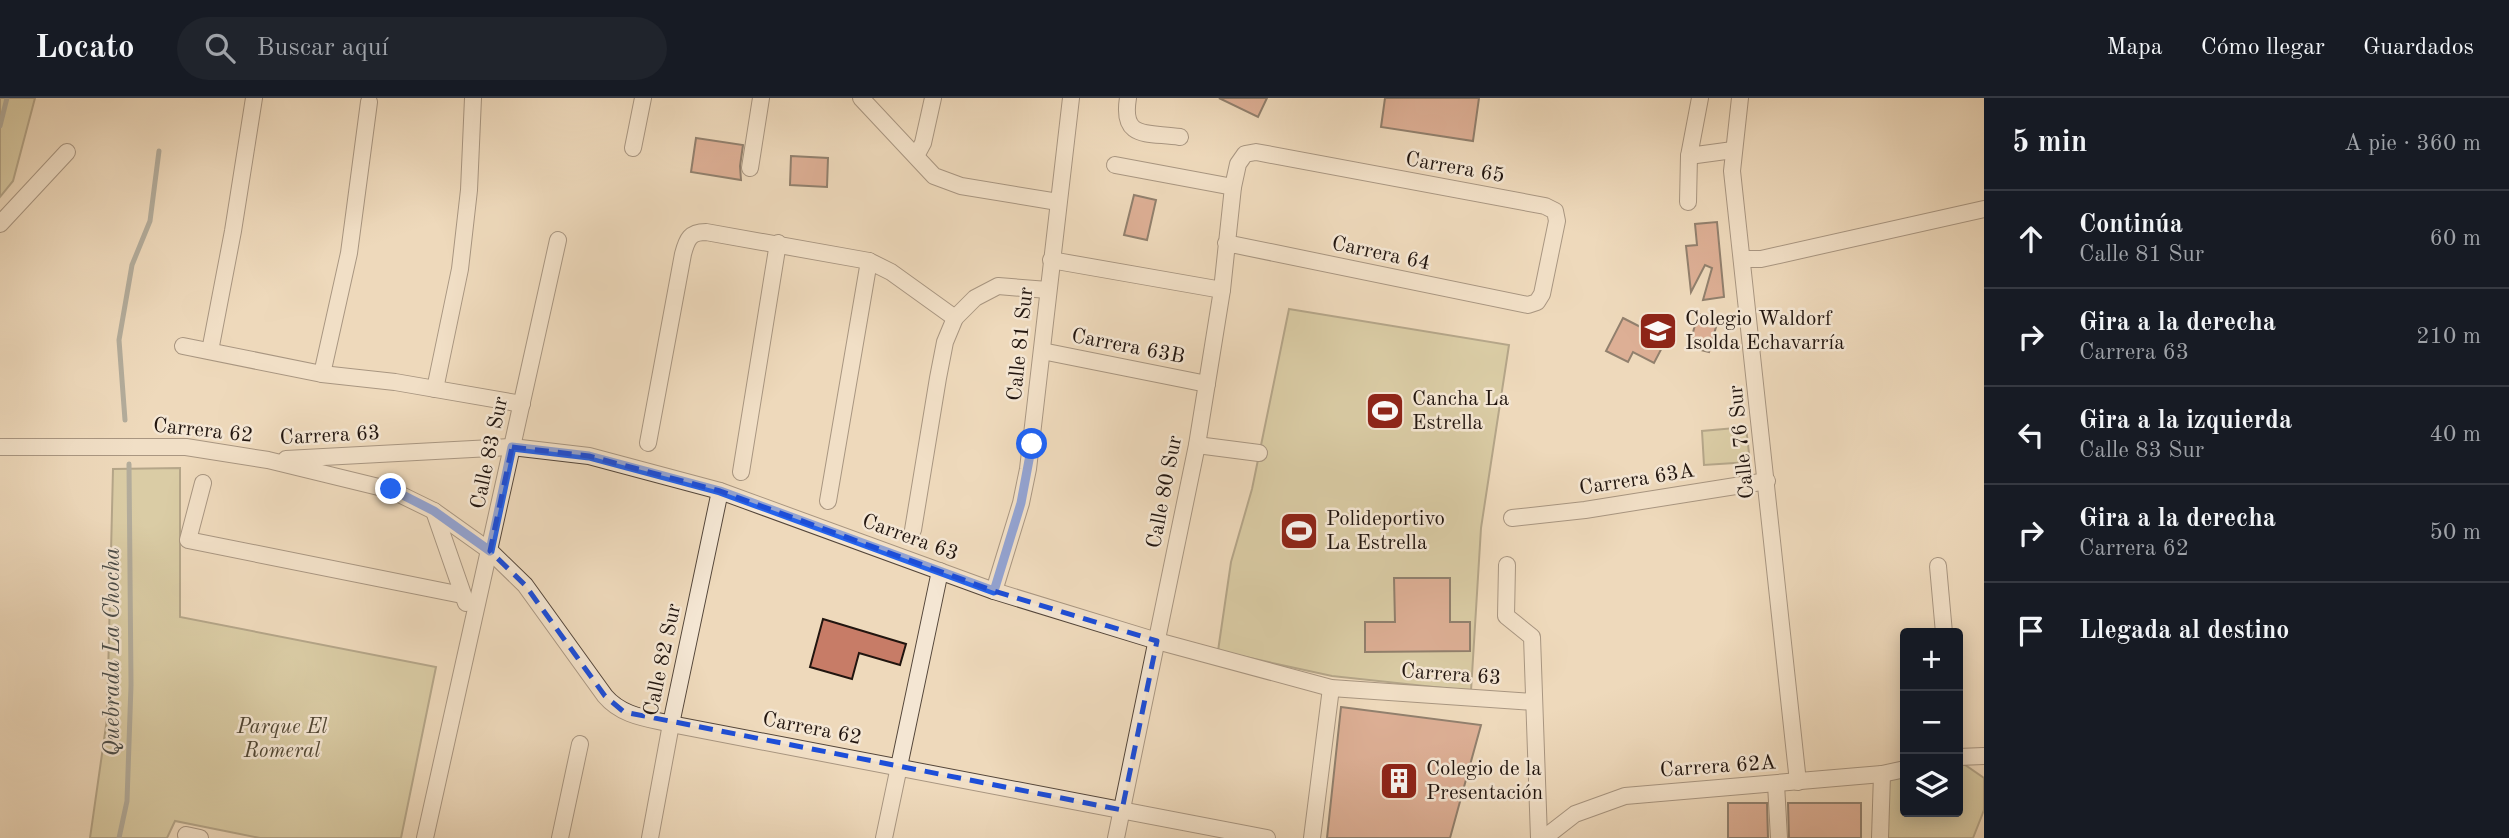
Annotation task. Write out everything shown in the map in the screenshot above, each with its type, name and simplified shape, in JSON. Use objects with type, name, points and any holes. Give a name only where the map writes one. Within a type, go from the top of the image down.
[{"type":"street","points":[[210,351],[254,98]]},
{"type":"street","points":[[435,389],[460,269],[469,190],[473,98]]},
{"type":"street","points":[[633,148],[643,98]]},
{"type":"street","points":[[750,168],[761,98]]},
{"type":"street","points":[[861,98],[934,176],[961,186],[1058,202]]},
{"type":"street","points":[[916,156],[923,143],[933,98]]},
{"type":"street","name":"Calle 81 Sur","points":[[994,591],[1026,481],[1070,98]]},
{"type":"street","points":[[1128,98],[1125,114],[1128,124],[1134,130],[1180,137]]},
{"type":"street","points":[[1688,202],[1689,156],[1700,98]]},
{"type":"street","name":"Calle 76 Sur","points":[[1740,98],[1732,171],[1798,782]]},
{"type":"street","points":[[322,373],[349,253],[369,102]]},
{"type":"street","points":[[1689,156],[1733,150]]},
{"type":"street","points":[[0,224],[67,152]]},
{"type":"street","name":"Carrera 65","points":[[1245,154],[1256,152],[1545,206],[1555,211],[1557,221],[1542,295],[1537,302],[1528,305]]},
{"type":"street","name":"Calle 80 Sur","points":[[1116,838],[1197,445],[1222,290],[1233,187],[1238,164],[1245,154]]},
{"type":"street","points":[[1115,164],[1233,187]]},
{"type":"street","points":[[1743,259],[1761,259],[1984,209]]},
{"type":"street","points":[[648,443],[687,241],[696,232],[778,243],[869,261],[891,272],[955,318]]},
{"type":"street","name":"Calle 83 Sur","points":[[425,838],[558,240]]},
{"type":"street","points":[[741,472],[778,243]]},
{"type":"street","name":"Carrera 64","points":[[1226,243],[1528,305]]},
{"type":"street","points":[[1051,260],[1222,290]]},
{"type":"street","points":[[828,501],[869,261]]},
{"type":"street","points":[[914,530],[937,378],[945,342],[955,318],[975,298],[998,286],[1048,290]]},
{"type":"street","points":[[184,346],[322,373],[395,382],[522,404]]},
{"type":"street","name":"Carrera 63B","points":[[1042,351],[1207,384]]},
{"type":"street","points":[[1197,445],[1259,453]]},
{"type":"street","name":"Carrera 62","points":[[0,447],[186,447],[268,460],[391,489],[434,511],[490,551],[525,586],[615,707],[624,712],[671,724],[1267,838]]},
{"type":"street","name":"Carrera 63","points":[[268,460],[512,447],[589,456],[720,491],[994,591],[1157,641],[1331,688],[1534,702]]},
{"type":"street","name":"Carrera 63A","points":[[1512,518],[1585,510],[1767,481]]},
{"type":"street","points":[[203,484],[188,540],[462,594]]},
{"type":"street","name":"Calle 82 Sur","points":[[650,838],[720,491]]},
{"type":"street","points":[[434,511],[474,621]]},
{"type":"street","points":[[1507,565],[1506,616],[1532,637],[1542,838]]},
{"type":"street","points":[[1938,566],[1944,628]]},
{"type":"street","points":[[884,838],[940,571]]},
{"type":"street","points":[[1312,838],[1331,688]]},
{"type":"street","points":[[560,838],[580,744]]},
{"type":"street","points":[[1963,757],[1984,756]]},
{"type":"street","name":"Carrera 62A","points":[[1542,838],[1575,814],[1625,796],[1798,782],[1900,770]]},
{"type":"street","points":[[1881,838],[1882,774]]},
{"type":"street","points":[[1776,784],[1779,838]]},
{"type":"highlighted area","points":[[512,447],[589,456],[720,491],[994,591],[1157,641],[1122,810],[624,712],[605,696],[525,585],[490,551]]},
{"type":"green space","points":[[0,98],[35,98],[13,181],[0,197]]},
{"type":"green space","points":[[1289,309],[1509,345],[1481,528],[1471,691],[1332,676],[1218,651],[1231,562],[1252,489]]},
{"type":"green space","points":[[1746,427],[1750,462],[1704,465],[1702,431]]},
{"type":"green space","name":"Parque El Romeral","points":[[180,468],[180,617],[436,667],[401,838],[260,838],[175,821],[167,838],[90,838],[107,719],[113,469]]},
{"type":"green space","points":[[1963,763],[1984,778],[1984,810],[1973,838],[1881,838],[1882,774],[1900,770],[1900,817],[1963,817]]},
{"type":"building","points":[[1219,98],[1267,98],[1258,117]]},
{"type":"building","points":[[1385,98],[1479,98],[1473,141],[1381,127]]},
{"type":"building","points":[[696,138],[743,145],[741,180],[691,172]]},
{"type":"building","points":[[791,156],[828,158],[827,187],[790,185]]},
{"type":"building","points":[[1134,195],[1156,200],[1147,240],[1124,235]]},
{"type":"building","points":[[1717,222],[1724,297],[1703,300],[1712,268],[1705,265],[1691,292],[1686,246],[1697,245],[1695,224]]},
{"type":"building","points":[[1698,314],[1718,320],[1709,352],[1689,347]]},
{"type":"building","points":[[1623,318],[1666,340],[1654,363],[1633,352],[1628,362],[1606,351]]},
{"type":"building","points":[[1394,578],[1450,578],[1450,622],[1470,622],[1470,651],[1365,652],[1365,622],[1395,622]]},
{"type":"building","points":[[823,619],[906,644],[900,665],[859,653],[852,679],[810,667]]},
{"type":"building","name":"Colegio de la Presentación","points":[[1341,707],[1481,725],[1450,838],[1327,838]]},
{"type":"building","points":[[1728,803],[1767,803],[1768,838],[1728,838]]},
{"type":"building","points":[[1788,803],[1861,803],[1861,838],[1789,838]]},
{"type":"waterway","points":[[0,126],[7,98]]},
{"type":"waterway","name":"Quebrada La Chocha","points":[[125,420],[119,340],[132,265],[150,221],[159,151]]},
{"type":"waterway","name":"Quebrada La Chocha","points":[[119,838],[127,801],[131,685],[129,464]]},
{"type":"place","name":"Colegio Waldorf Isolda Echavarría","points":[[1658,331]]},
{"type":"place","name":"Cancha La Estrella","points":[[1385,411]]},
{"type":"place","name":"Polideportivo La Estrella","points":[[1299,531]]},
{"type":"place","name":"Colegio de la Presentación","points":[[1399,781]]},
{"type":"route","points":[[391,489],[434,511],[490,551],[512,447],[589,456],[720,491],[994,591],[1021,503],[1032,444]]}]
